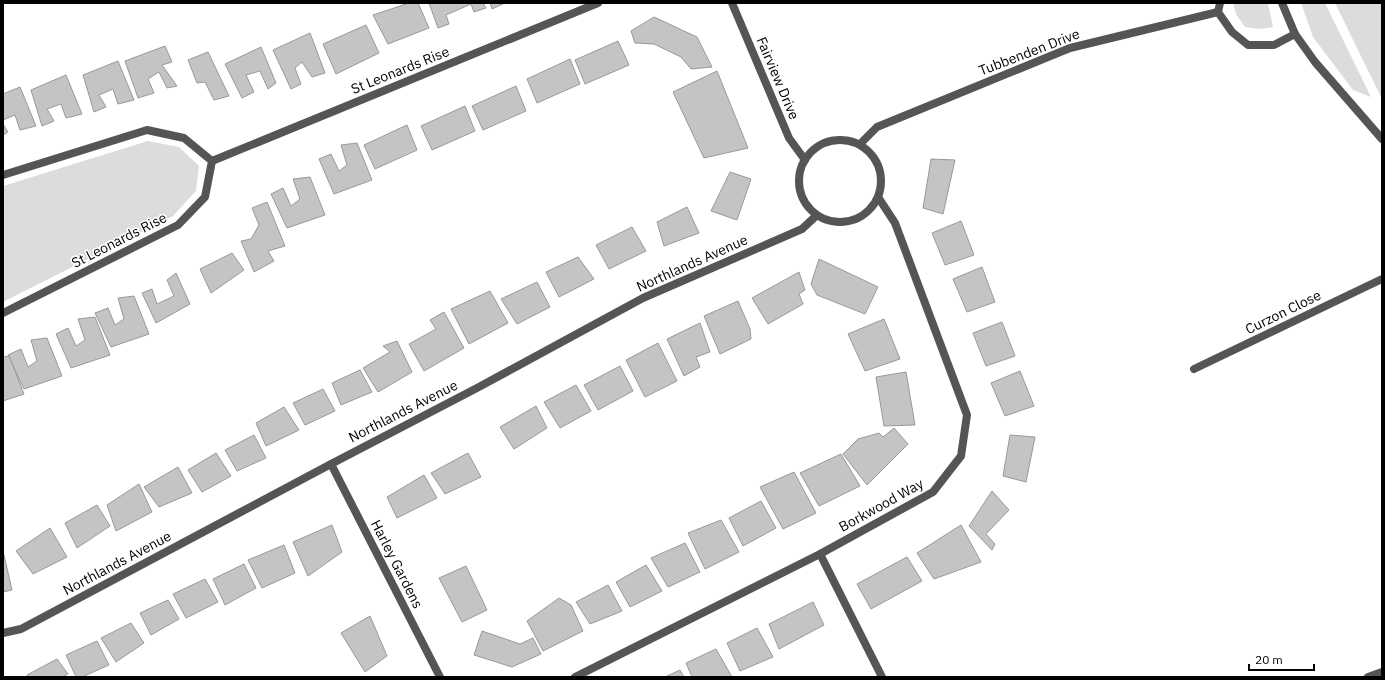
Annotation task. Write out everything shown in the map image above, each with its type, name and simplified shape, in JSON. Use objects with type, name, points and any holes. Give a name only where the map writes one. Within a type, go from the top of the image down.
[{"type":"street","name":"St Leonards Rise","points":[[3,313],[178,225],[205,197],[212,161],[598,3]]},
{"type":"street","name":"Fairview Drive","points":[[732,3],[789,138],[805,160]]},
{"type":"street","points":[[1220,3],[1218,12],[1232,32],[1248,45],[1274,44],[1295,34]]},
{"type":"street","points":[[1282,3],[1295,34],[1315,62],[1382,138]]},
{"type":"street","name":"Tubbenden Drive","points":[[860,144],[877,127],[1070,48],[1218,12]]},
{"type":"street","points":[[3,175],[146,130],[184,138],[212,161]]},
{"type":"street","points":[[840,139],[860,144],[871,153],[879,165],[882,179],[878,197],[870,209],[859,217],[845,222],[827,220],[816,215],[805,202],[800,188],[800,173],[805,160],[814,149],[826,142],[840,139]]},
{"type":"street","name":"Borkwood Way","points":[[575,677],[820,554],[933,492],[961,456],[967,415],[895,223],[878,197]]},
{"type":"street","name":"Northlands Avenue","points":[[3,633],[21,629],[477,388],[643,298],[802,229],[816,215]]},
{"type":"street","name":"Curzon Close","points":[[1194,369],[1382,279]]},
{"type":"street","name":"Harley Gardens","points":[[331,464],[440,677]]},
{"type":"street","points":[[820,554],[882,677]]},
{"type":"street","points":[[1368,677],[1382,672]]},
{"type":"shaded area","points":[[1233,3],[1268,3],[1273,27],[1259,29],[1245,27],[1236,14]]},
{"type":"shaded area","points":[[1301,3],[1325,3],[1371,97],[1353,90],[1313,37]]},
{"type":"shaded area","points":[[1335,3],[1382,3],[1382,99]]},
{"type":"shaded area","points":[[148,141],[179,147],[199,166],[196,191],[173,216],[3,302],[3,186]]},
{"type":"building","points":[[409,3],[418,3],[429,28],[388,44],[373,15]]},
{"type":"building","points":[[429,3],[483,3],[486,8],[474,12],[471,4],[446,15],[449,24],[438,28]]},
{"type":"building","points":[[490,3],[505,3],[492,9]]},
{"type":"building","points":[[654,17],[697,37],[712,67],[691,69],[681,57],[654,44],[635,43],[631,31]]},
{"type":"building","points":[[366,25],[379,53],[336,74],[323,44]]},
{"type":"building","points":[[310,33],[325,73],[312,77],[302,62],[295,68],[301,84],[291,89],[273,50]]},
{"type":"building","points":[[618,41],[629,65],[585,84],[575,60]]},
{"type":"building","points":[[165,46],[172,62],[162,65],[177,86],[167,88],[159,72],[148,79],[154,93],[138,98],[125,61]]},
{"type":"building","points":[[261,47],[276,83],[268,89],[260,71],[246,75],[254,92],[242,98],[225,64]]},
{"type":"building","points":[[208,52],[229,96],[214,100],[205,82],[197,83],[188,60]]},
{"type":"building","points":[[570,59],[580,84],[537,103],[527,79]]},
{"type":"building","points":[[118,61],[134,100],[118,104],[113,89],[99,95],[106,107],[94,112],[83,75]]},
{"type":"building","points":[[717,71],[748,148],[704,158],[673,92]]},
{"type":"building","points":[[66,75],[82,114],[66,118],[61,104],[47,109],[54,121],[42,126],[31,90]]},
{"type":"building","points":[[516,86],[526,111],[483,130],[472,106]]},
{"type":"building","points":[[20,87],[36,126],[20,130],[15,115],[3,120],[3,94]]},
{"type":"building","points":[[465,106],[475,131],[432,150],[421,126]]},
{"type":"building","points":[[3,124],[8,132],[3,135]]},
{"type":"building","points":[[407,125],[417,150],[375,169],[364,145]]},
{"type":"building","points":[[357,143],[372,180],[334,194],[319,159],[331,154],[339,171],[347,165],[341,145]]},
{"type":"building","points":[[931,159],[955,160],[943,214],[923,208]]},
{"type":"building","points":[[730,172],[751,179],[737,220],[711,211]]},
{"type":"building","points":[[310,177],[325,215],[287,228],[271,194],[283,188],[291,206],[300,199],[293,179]]},
{"type":"building","points":[[267,202],[285,246],[268,251],[274,261],[254,272],[241,241],[251,239],[259,225],[252,208]]},
{"type":"building","points":[[687,207],[699,233],[664,246],[657,222]]},
{"type":"building","points":[[961,221],[974,255],[945,265],[932,233]]},
{"type":"building","points":[[632,227],[646,251],[609,269],[596,245]]},
{"type":"building","points":[[232,253],[244,270],[211,293],[200,269]]},
{"type":"building","points":[[578,257],[594,279],[559,297],[546,272]]},
{"type":"building","points":[[819,259],[878,287],[865,314],[817,295],[811,284]]},
{"type":"building","points":[[982,267],[995,302],[967,312],[953,279]]},
{"type":"building","points":[[799,272],[805,290],[799,294],[803,304],[768,324],[752,298]]},
{"type":"building","points":[[176,273],[190,304],[156,323],[142,293],[152,289],[157,304],[174,296],[167,280]]},
{"type":"building","points":[[537,282],[550,307],[517,324],[501,299]]},
{"type":"building","points":[[490,291],[508,323],[469,344],[451,309]]},
{"type":"building","points":[[134,296],[149,334],[111,347],[95,313],[108,308],[115,325],[124,319],[118,298]]},
{"type":"building","points":[[738,301],[750,329],[751,339],[720,354],[704,316]]},
{"type":"building","points":[[444,312],[464,348],[424,371],[409,344],[436,329],[430,320]]},
{"type":"building","points":[[95,317],[110,355],[71,368],[56,334],[68,328],[76,346],[85,340],[78,319]]},
{"type":"building","points":[[884,319],[900,359],[865,371],[848,334]]},
{"type":"building","points":[[1002,322],[1015,356],[986,366],[973,333]]},
{"type":"building","points":[[700,323],[710,352],[696,357],[700,367],[684,376],[667,339]]},
{"type":"building","points":[[47,338],[62,376],[24,389],[8,355],[21,349],[28,367],[37,361],[31,340]]},
{"type":"building","points":[[397,341],[412,372],[378,392],[363,368],[390,352],[383,346]]},
{"type":"building","points":[[658,343],[677,381],[645,397],[626,360]]},
{"type":"building","points":[[9,356],[24,394],[3,401],[3,357]]},
{"type":"building","points":[[620,366],[633,391],[598,410],[584,385]]},
{"type":"building","points":[[360,370],[372,392],[341,405],[332,383]]},
{"type":"building","points":[[1020,371],[1034,406],[1005,416],[991,383]]},
{"type":"building","points":[[906,372],[915,425],[884,426],[876,377]]},
{"type":"building","points":[[576,385],[591,411],[560,428],[544,402]]},
{"type":"building","points":[[323,389],[335,411],[305,425],[293,403]]},
{"type":"building","points":[[536,406],[547,428],[514,449],[500,427]]},
{"type":"building","points":[[284,407],[299,430],[266,446],[256,423]]},
{"type":"building","points":[[894,428],[908,444],[867,485],[843,454],[858,439],[879,433],[883,437]]},
{"type":"building","points":[[254,435],[266,458],[237,471],[225,450]]},
{"type":"building","points":[[1010,435],[1035,437],[1026,482],[1003,476]]},
{"type":"building","points":[[216,453],[231,476],[202,492],[188,470]]},
{"type":"building","points":[[468,453],[481,477],[445,494],[431,473]]},
{"type":"building","points":[[841,454],[860,486],[819,506],[800,473]]},
{"type":"building","points":[[178,467],[192,493],[159,507],[144,487]]},
{"type":"building","points":[[794,472],[816,513],[783,529],[760,487]]},
{"type":"building","points":[[424,475],[437,498],[397,518],[387,497]]},
{"type":"building","points":[[139,484],[152,512],[116,531],[107,505]]},
{"type":"building","points":[[992,491],[1009,510],[986,534],[995,544],[992,550],[969,526]]},
{"type":"building","points":[[761,501],[776,528],[743,546],[729,518]]},
{"type":"building","points":[[97,505],[110,526],[77,548],[65,523]]},
{"type":"building","points":[[721,520],[739,552],[705,569],[688,533]]},
{"type":"building","points":[[332,525],[342,552],[308,576],[293,542]]},
{"type":"building","points":[[961,525],[981,562],[934,579],[917,553]]},
{"type":"building","points":[[50,528],[67,557],[33,574],[16,551]]},
{"type":"building","points":[[685,543],[700,572],[668,587],[651,558]]},
{"type":"building","points":[[284,545],[295,573],[262,588],[248,560]]},
{"type":"building","points":[[4,555],[12,590],[3,592],[3,556]]},
{"type":"building","points":[[907,557],[922,581],[871,609],[857,584]]},
{"type":"building","points":[[244,564],[256,588],[225,605],[213,579]]},
{"type":"building","points":[[646,565],[662,591],[630,607],[616,582]]},
{"type":"building","points":[[466,566],[487,610],[462,622],[439,578]]},
{"type":"building","points":[[205,579],[218,602],[186,618],[173,594]]},
{"type":"building","points":[[608,585],[622,611],[590,624],[576,602]]},
{"type":"building","points":[[559,598],[571,605],[583,631],[543,651],[527,621]]},
{"type":"building","points":[[168,600],[179,619],[151,635],[140,613]]},
{"type":"building","points":[[813,602],[824,625],[779,649],[769,624]]},
{"type":"building","points":[[370,616],[387,656],[365,672],[341,633]]},
{"type":"building","points":[[131,623],[144,643],[116,662],[101,638]]},
{"type":"building","points":[[757,628],[773,657],[740,671],[727,643]]},
{"type":"building","points":[[482,631],[520,644],[533,638],[541,654],[512,667],[474,655]]},
{"type":"building","points":[[97,641],[109,665],[82,677],[76,677],[66,655]]},
{"type":"building","points":[[716,649],[732,677],[692,677],[686,663]]},
{"type":"building","points":[[57,659],[68,674],[62,677],[28,677],[27,675]]},
{"type":"building","points":[[680,670],[684,677],[665,677]]}]
